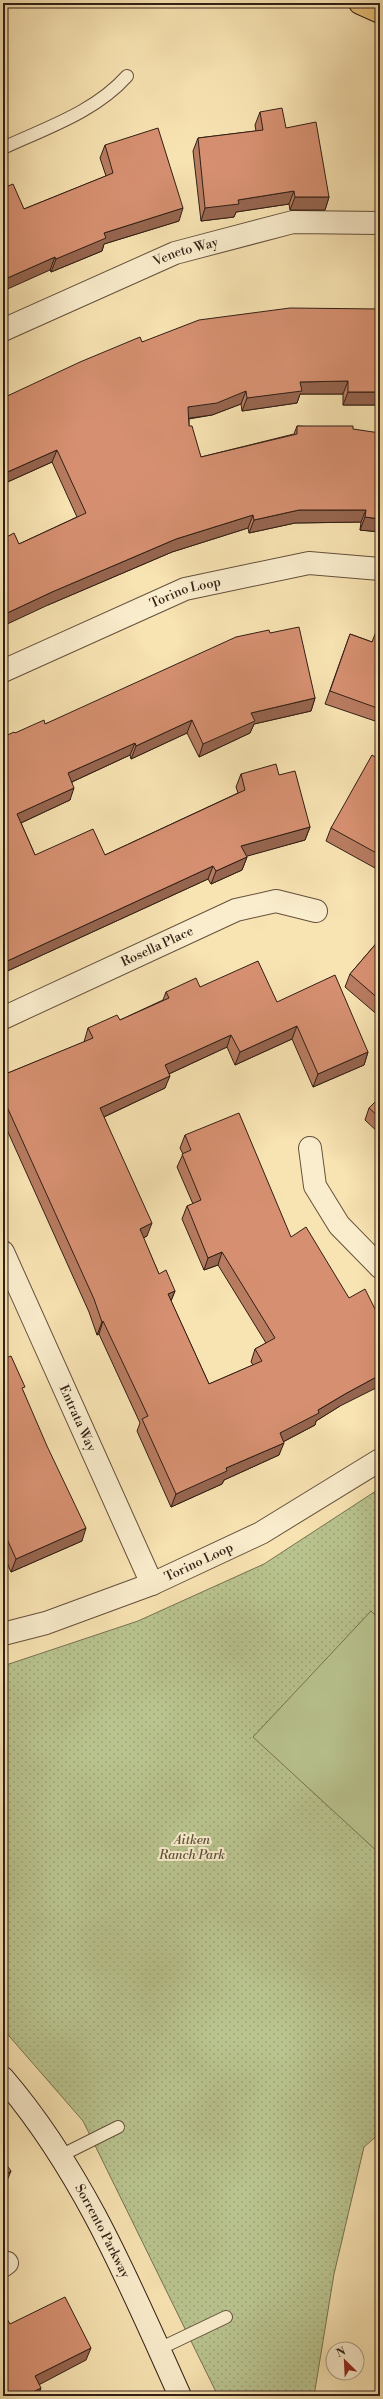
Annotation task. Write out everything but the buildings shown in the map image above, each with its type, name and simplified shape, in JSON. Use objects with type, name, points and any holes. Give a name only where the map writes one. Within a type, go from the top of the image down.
[{"type":"highway","points":[[360,3],[380,12]]},
{"type":"street","name":"Veneto Way","points":[[3,330],[175,252],[293,222],[380,223]]},
{"type":"street","name":"Torino Loop","points":[[3,671],[185,589],[309,563],[380,569]]},
{"type":"street","name":"Rosella Place","points":[[3,1018],[236,910],[276,901],[316,911]]},
{"type":"street","points":[[310,1148],[315,1186],[339,1225],[380,1267]]},
{"type":"street","name":"Entrata Way","points":[[3,1252],[152,1584]]},
{"type":"street","name":"Torino Loop","points":[[3,1634],[46,1623],[152,1584],[261,1532],[380,1460]]},
{"type":"street","name":"Sorrento Parkway","points":[[3,2078],[29,2110],[81,2188],[116,2256],[180,2396]]},
{"type":"lane","points":[[3,148],[98,103],[114,91],[127,76]]},
{"type":"lane","points":[[60,2156],[118,2127]]},
{"type":"lane","points":[[159,2349],[226,2317]]},
{"type":"green space","name":"Aitken Ranch Park","points":[[379,1489],[380,2133],[364,2147],[334,2274],[314,2396],[218,2396],[83,2121],[3,2029],[3,1666],[138,1621],[264,1564]]},
{"type":"green space","points":[[371,1611],[380,1620],[380,1854],[253,1737]]}]
